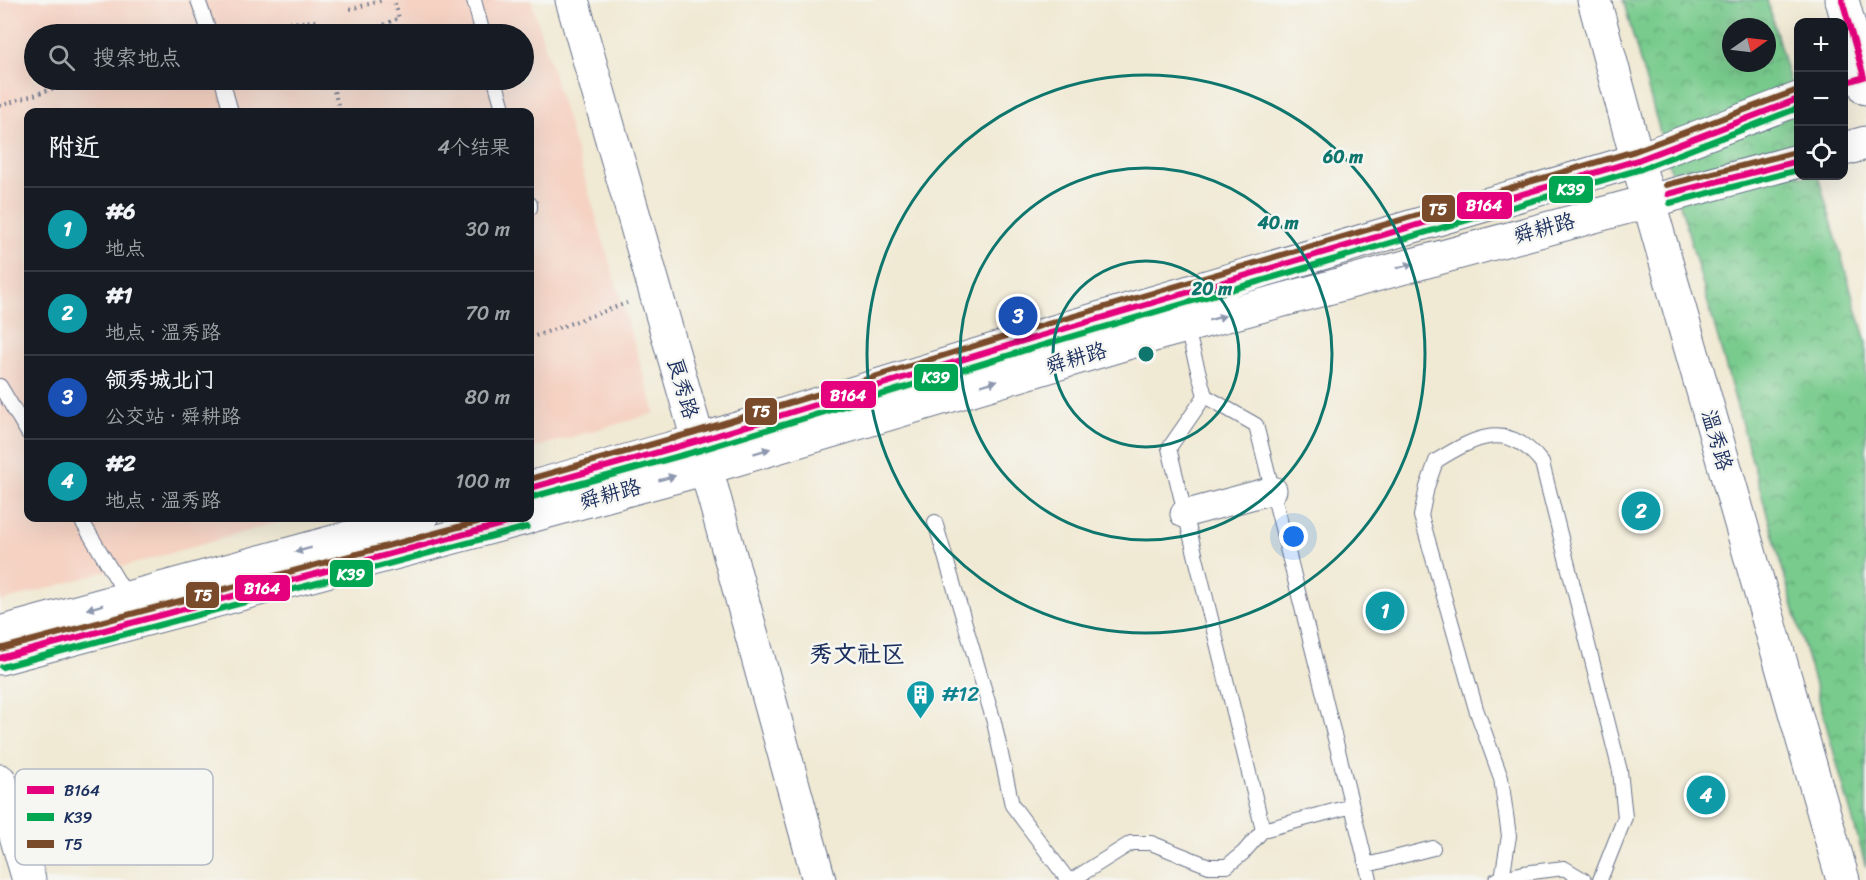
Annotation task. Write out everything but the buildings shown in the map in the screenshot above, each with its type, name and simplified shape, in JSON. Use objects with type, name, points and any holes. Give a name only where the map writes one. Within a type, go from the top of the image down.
[{"type":"main road","name":"良秀路","points":[[572,0],[702,454],[819,880]]},
{"type":"main road","name":"温秀路","points":[[1594,0],[1648,199],[1843,880]]},
{"type":"main road","points":[[1842,0],[1860,81]]},
{"type":"main road","name":"舜耕路","points":[[534,515],[1023,341],[1638,160],[1794,101]]},
{"type":"main road","points":[[1848,148],[1866,143]]},
{"type":"main road","name":"舜耕路","points":[[534,487],[702,454],[1794,161]]},
{"type":"main road","points":[[0,633],[128,598],[346,533],[401,522]]},
{"type":"main road","points":[[0,658],[510,522]]},
{"type":"main road","points":[[0,781],[15,832]]},
{"type":"main road","points":[[25,865],[29,880]]},
{"type":"street","points":[[1184,514],[1273,490]]},
{"type":"lane","points":[[198,0],[206,24]]},
{"type":"lane","points":[[474,0],[480,24]]},
{"type":"lane","points":[[225,90],[230,108]]},
{"type":"lane","points":[[498,90],[503,108]]},
{"type":"lane","points":[[1186,326],[1205,396],[1256,425],[1370,880]]},
{"type":"lane","points":[[0,386],[24,426]]},
{"type":"lane","points":[[1205,396],[1169,448],[1263,830]]},
{"type":"lane","points":[[1584,880],[1564,868],[1499,879],[1509,836],[1501,778],[1476,709],[1421,516],[1426,487],[1436,461],[1472,440],[1491,435],[1509,437],[1531,448],[1542,463],[1620,771],[1625,817],[1600,880]]},
{"type":"lane","points":[[82,522],[128,598]]},
{"type":"lane","points":[[935,522],[994,722],[1012,805],[1070,880],[1131,843],[1150,843],[1209,866],[1227,866],[1243,853],[1263,830],[1352,806]]},
{"type":"lane","points":[[1367,865],[1432,848]]},
{"type":"path","points":[[350,9],[384,0]]},
{"type":"path","points":[[385,24],[399,18],[394,0]]},
{"type":"path","points":[[285,24],[314,21],[315,24]]},
{"type":"path","points":[[0,106],[49,90]]},
{"type":"path","points":[[334,90],[339,108]]},
{"type":"path","points":[[534,337],[655,292]]},
{"type":"shaded area","points":[[0,0],[531,0],[655,413],[534,448],[534,108],[24,108],[24,522],[279,522],[0,602]]},
{"type":"green space","points":[[1623,0],[1767,0],[1772,18],[1722,18],[1722,72],[1776,72],[1776,32],[1794,96],[1794,180],[1819,180],[1866,342],[1866,867]]},
{"type":"transit line","name":"B164","points":[[1842,0],[1864,77],[1848,82]]},
{"type":"transit line","name":"T5","points":[[534,478],[695,432],[1020,332],[1635,151],[1794,91]]},
{"type":"transit line","name":"B164","points":[[534,487],[698,441],[1023,341],[1638,160],[1794,101]]},
{"type":"transit line","name":"K39","points":[[534,496],[701,450],[1026,350],[1641,169],[1794,110]]},
{"type":"transit line","name":"T5","points":[[1666,185],[1794,153]]},
{"type":"transit line","name":"B164","points":[[1668,194],[1794,162]]},
{"type":"transit line","name":"K39","points":[[1670,203],[1794,171]]},
{"type":"transit line","name":"T5","points":[[0,649],[477,522]]},
{"type":"transit line","name":"B164","points":[[0,658],[510,522]]},
{"type":"transit line","name":"K39","points":[[2,667],[527,527]]},
{"type":"place","name":"领秀城北门","points":[[1018,316]]},
{"type":"place","name":"#1","points":[[1641,511]]},
{"type":"place","name":"#6","points":[[1385,611]]},
{"type":"place","name":"#12","points":[[920,720]]},
{"type":"place","name":"#2","points":[[1706,795]]},
{"type":"district","name":"秀文社区","points":[[857,654]]}]
